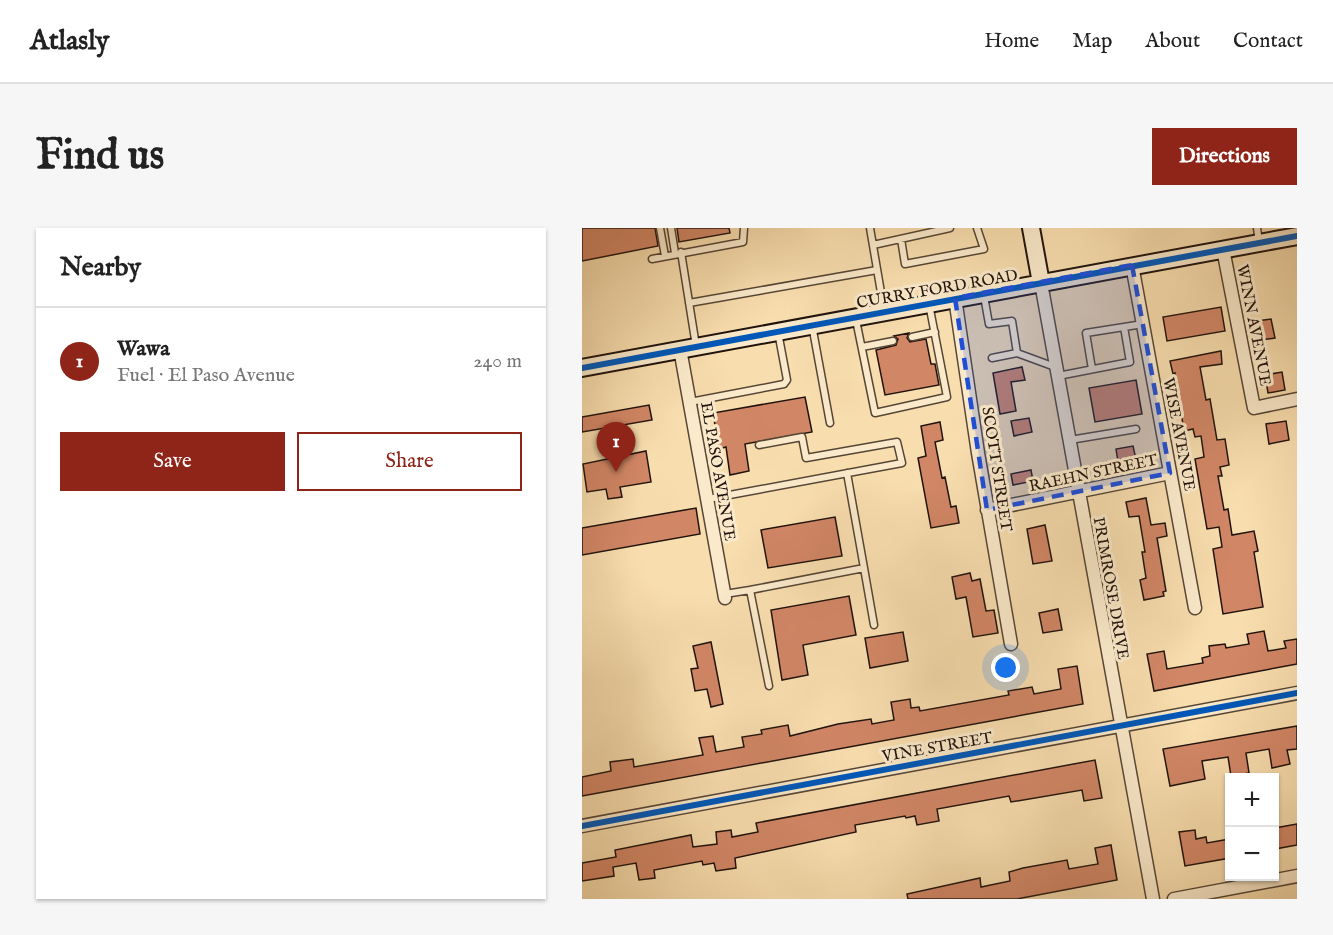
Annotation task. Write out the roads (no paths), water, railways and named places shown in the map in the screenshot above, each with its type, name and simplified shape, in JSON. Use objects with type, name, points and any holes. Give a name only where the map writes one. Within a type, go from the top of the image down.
[{"type":"street","points":[[1031,228],[1041,283]]},
{"type":"street","name":"CURRY FORD ROAD","points":[[582,368],[1223,249],[1258,235],[1287,234]]},
{"type":"street","name":"WINN AVENUE","points":[[1223,249],[1254,408],[1297,399]]},
{"type":"street","name":"WISE AVENUE","points":[[1132,266],[1196,608]]},
{"type":"street","name":"PRIMROSE DRIVE","points":[[1041,283],[1153,899]]},
{"type":"street","name":"SCOTT STREET","points":[[955,298],[987,510],[1011,644]]},
{"type":"street","name":"EL PASO AVENUE","points":[[688,348],[690,402],[724,596]]},
{"type":"street","name":"RAEHN STREET","points":[[987,510],[1170,473]]},
{"type":"street","name":"VINE STREET","points":[[582,825],[1297,693]]},
{"type":"street","points":[[1174,899],[1297,876]]},
{"type":"lane","points":[[660,228],[665,256]]},
{"type":"lane","points":[[671,228],[689,303],[688,348]]},
{"type":"lane","points":[[652,259],[743,242],[744,228]]},
{"type":"lane","points":[[870,228],[884,311]]},
{"type":"lane","points":[[873,245],[950,228]]},
{"type":"lane","points":[[901,239],[905,264],[984,249],[982,237],[977,228]]},
{"type":"lane","points":[[689,303],[877,270]]},
{"type":"lane","points":[[984,293],[989,324],[1012,321],[1017,353]]},
{"type":"lane","points":[[855,317],[875,413],[947,397],[929,303]]},
{"type":"lane","points":[[1092,369],[1086,333],[1143,324]]},
{"type":"lane","points":[[812,325],[830,423]]},
{"type":"lane","points":[[992,358],[1017,353],[1056,371],[1092,369],[1130,362],[1124,327]]},
{"type":"lane","points":[[690,402],[784,384],[787,380],[777,331]]},
{"type":"lane","points":[[912,337],[935,332]]},
{"type":"lane","points":[[862,347],[892,341]]},
{"type":"lane","points":[[1069,441],[1136,429]]},
{"type":"lane","points":[[707,499],[902,463],[897,442],[806,458],[802,437],[759,445]]},
{"type":"lane","points":[[847,473],[874,625]]},
{"type":"lane","points":[[724,596],[864,568]]},
{"type":"lane","points":[[750,590],[769,686]]},
{"type":"place","name":"Wawa","points":[[616,472]]}]
